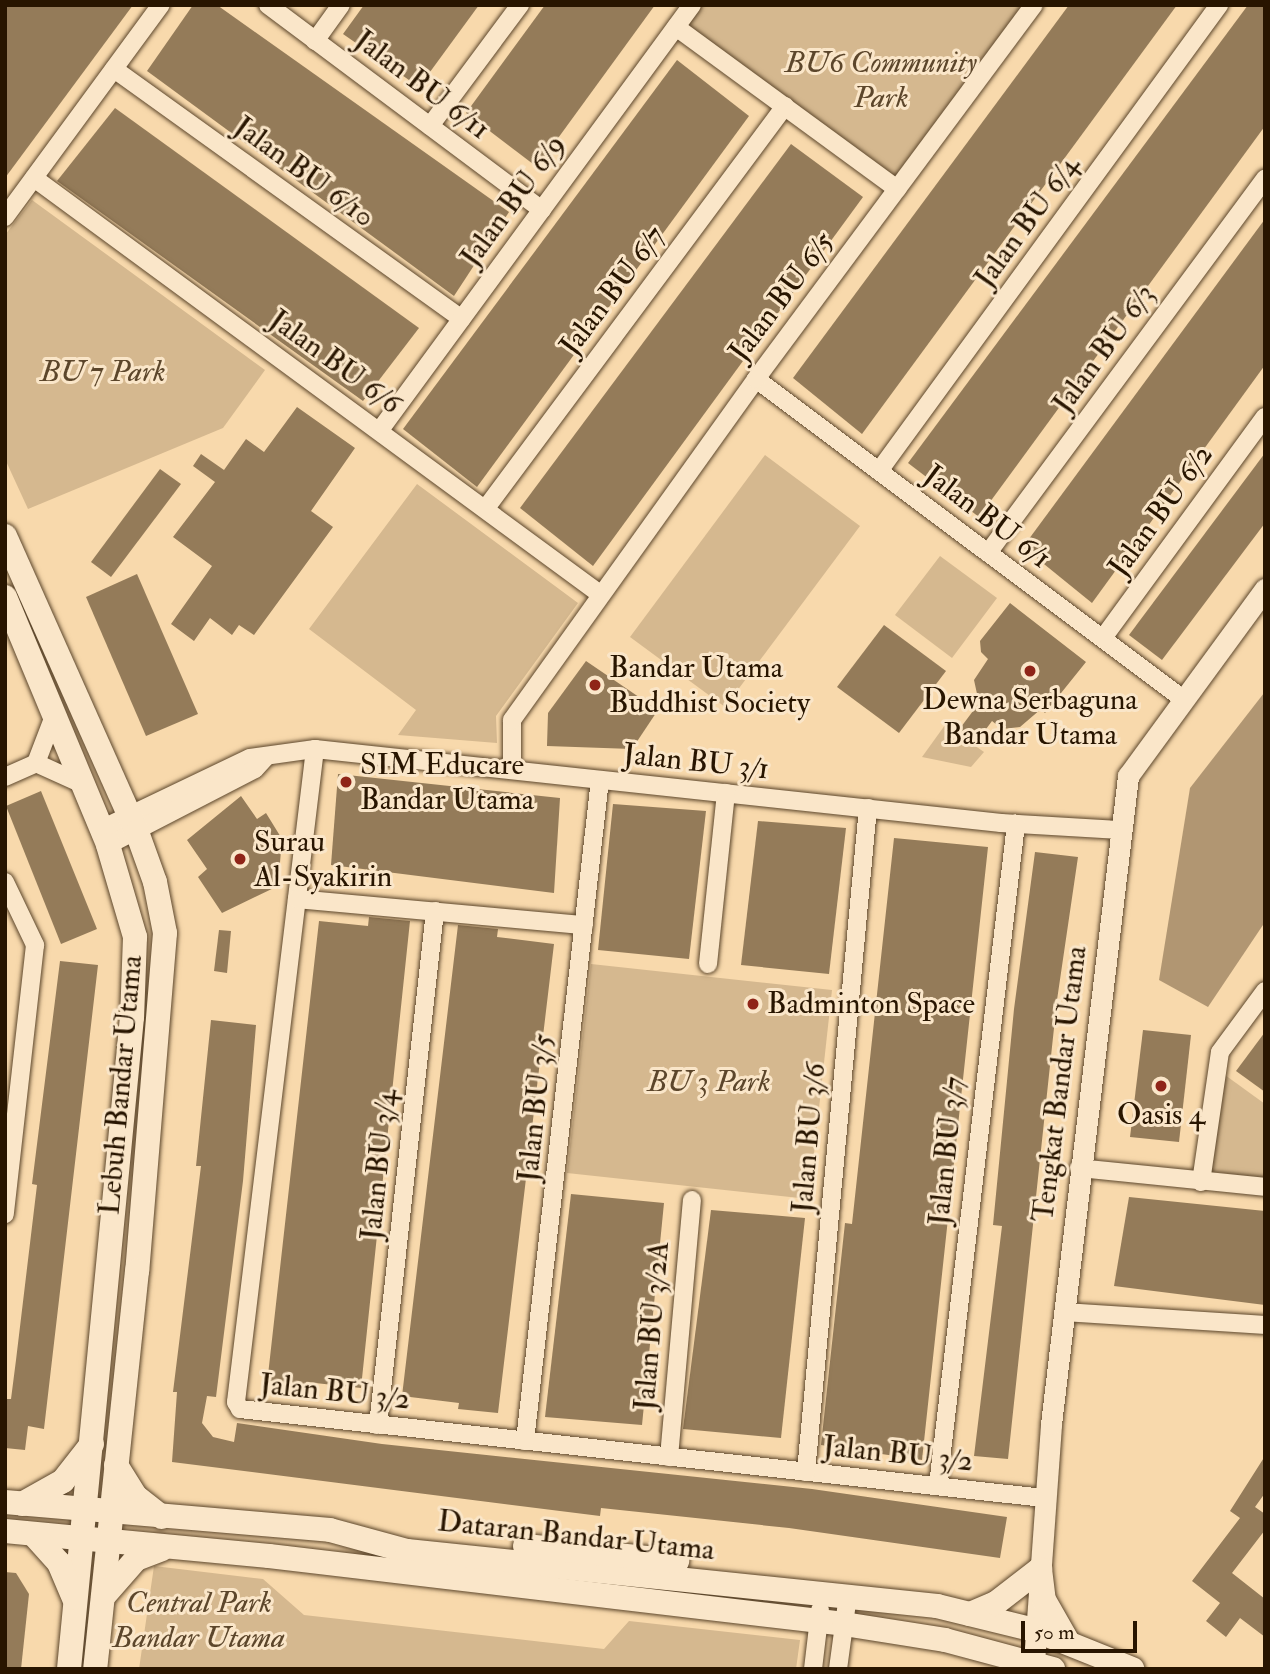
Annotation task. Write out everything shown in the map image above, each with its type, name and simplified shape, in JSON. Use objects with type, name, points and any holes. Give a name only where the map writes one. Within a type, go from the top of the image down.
[{"type":"main road","name":"Lebuh Bandar Utama","points":[[5,536],[133,824],[162,908],[165,958],[95,1669]]},
{"type":"main road","name":"Lebuh Bandar Utama","points":[[5,597],[105,837],[124,890],[135,950],[76,1605]]},
{"type":"main road","points":[[13,1503],[63,1481],[92,1443]]},
{"type":"main road","points":[[116,1465],[135,1496],[162,1517]]},
{"type":"main road","name":"Dataran Bandar Utama","points":[[13,1503],[330,1530],[407,1551],[937,1606],[1035,1630],[1132,1669]]},
{"type":"main road","points":[[330,1530],[594,1551],[842,1579],[909,1589],[937,1606]]},
{"type":"main road","name":"Dataran Bandar Utama","points":[[5,1531],[163,1549],[283,1558],[844,1624],[945,1640],[1034,1663]]},
{"type":"main road","points":[[33,1534],[59,1563],[76,1605],[69,1669]]},
{"type":"main road","points":[[103,1598],[135,1559],[163,1549]]},
{"type":"main road","points":[[970,1614],[996,1603],[1040,1569],[1049,1611],[1068,1642]]},
{"type":"street","points":[[5,217],[161,5]]},
{"type":"street","name":"Jalan BU 6/11","points":[[268,5],[542,210]]},
{"type":"street","points":[[315,41],[341,5]]},
{"type":"street","points":[[430,126],[520,5]]},
{"type":"street","name":"Jalan BU 6/9","points":[[380,430],[692,5]]},
{"type":"street","name":"Jalan BU 6/5","points":[[512,768],[512,720],[756,379],[1034,5]]},
{"type":"street","name":"Jalan BU 6/4","points":[[880,471],[1220,5]]},
{"type":"street","points":[[677,27],[897,189]]},
{"type":"street","name":"Jalan BU 6/10","points":[[114,69],[462,319]]},
{"type":"street","name":"Jalan BU 6/7","points":[[486,508],[785,106]]},
{"type":"street","name":"Jalan BU 6/6","points":[[34,178],[600,594]]},
{"type":"street","name":"Jalan BU 6/3","points":[[988,553],[1265,178]]},
{"type":"street","name":"Jalan BU 6/1","points":[[756,379],[1183,699]]},
{"type":"street","name":"Jalan BU 6/2","points":[[1103,638],[1265,417]]},
{"type":"street","name":"Tengkat Bandar Utama","points":[[1034,1663],[1044,1498],[1079,1168],[1119,830],[1128,776],[1265,589]]},
{"type":"street","points":[[5,777],[36,763],[54,716]]},
{"type":"street","name":"Jalan BU 3/1","points":[[105,837],[256,769],[268,756],[315,749],[1016,824],[1119,830]]},
{"type":"street","name":"Jalan BU 3/2","points":[[315,749],[236,1402],[246,1412],[1044,1498]]},
{"type":"street","points":[[36,763],[82,784]]},
{"type":"street","name":"Jalan BU 3/5","points":[[525,1441],[600,780]]},
{"type":"street","points":[[708,964],[726,793]]},
{"type":"street","name":"Jalan BU 3/6","points":[[806,1472],[868,808]]},
{"type":"street","name":"Jalan BU 3/7","points":[[938,1485],[1016,824]]},
{"type":"street","points":[[5,882],[35,945],[5,1214]]},
{"type":"street","points":[[297,899],[584,925]]},
{"type":"street","name":"Jalan BU 3/4","points":[[378,1425],[435,911]]},
{"type":"street","points":[[1201,1182],[1220,1052],[1265,991]]},
{"type":"street","points":[[1079,1168],[1265,1187]]},
{"type":"street","name":"Jalan BU 3/2A","points":[[669,1457],[692,1200]]},
{"type":"street","points":[[1065,1311],[1265,1325]]},
{"type":"street","points":[[813,1669],[822,1592]]},
{"type":"street","points":[[838,1669],[848,1595]]},
{"type":"green space","name":"BU6 Community Park","points":[[695,5],[1031,5],[897,185],[680,26]]},
{"type":"green space","name":"BU 7 Park","points":[[32,200],[265,370],[223,428],[28,509],[5,459],[5,235]]},
{"type":"green space","points":[[765,455],[860,526],[725,707],[630,637]]},
{"type":"green space","points":[[417,484],[578,603],[496,716],[497,743],[398,735],[416,710],[309,629]]},
{"type":"green space","points":[[940,556],[997,598],[952,658],[895,615]]},
{"type":"green space","points":[[945,725],[984,752],[971,767],[922,757]]},
{"type":"green space","name":"BU 3 Park","points":[[591,964],[832,990],[809,1199],[567,1173]]},
{"type":"green space","points":[[1225,1075],[1265,1104],[1265,1179],[1210,1171]]},
{"type":"green space","name":"Central Park Bandar Utama","points":[[154,1566],[263,1579],[304,1615],[604,1649],[629,1621],[800,1640],[796,1669],[139,1669]]},
{"type":"shaded area","points":[[1264,693],[1265,922],[1208,1007],[1159,980],[1190,788]]},
{"type":"building","points":[[5,5],[133,5],[5,178]]},
{"type":"building","points":[[193,5],[217,5],[509,212],[454,296],[147,71]]},
{"type":"building","points":[[364,5],[479,5],[419,87],[343,34]]},
{"type":"building","points":[[545,5],[655,5],[537,167],[466,113]]},
{"type":"building","points":[[1069,5],[1177,5],[862,434],[793,378]]},
{"type":"building","points":[[1248,5],[1265,5],[1265,126],[979,517],[908,463]]},
{"type":"building","points":[[677,60],[749,116],[477,487],[403,429]]},
{"type":"building","points":[[115,108],[419,328],[363,401],[57,181]]},
{"type":"building","points":[[791,144],[863,197],[593,566],[520,508]]},
{"type":"building","points":[[1265,219],[1265,365],[1092,603],[1023,547]]},
{"type":"building","points":[[297,407],[355,448],[311,511],[333,527],[254,635],[239,625],[232,635],[210,618],[194,641],[171,624],[212,566],[173,537],[215,482],[193,466],[201,454],[224,470],[246,439],[264,452]]},
{"type":"building","points":[[1265,453],[1265,523],[1162,660],[1129,635]]},
{"type":"building","points":[[160,469],[181,484],[111,577],[91,562]]},
{"type":"building","points":[[137,574],[198,714],[146,736],[86,597]]},
{"type":"building","name":"Dewna Serbaguna Bandar Utama","points":[[1010,603],[1086,662],[1045,713],[1041,709],[1020,727],[1002,729],[992,721],[975,744],[958,731],[979,703],[974,680],[988,659],[981,652],[980,641]]},
{"type":"building","points":[[884,625],[946,671],[899,733],[837,687]]},
{"type":"building","name":"Bandar Utama Buddhist Society","points":[[586,661],[658,710],[632,749],[547,746],[548,713]]},
{"type":"building","points":[[338,774],[560,798],[554,893],[331,865]]},
{"type":"building","points":[[41,791],[97,929],[61,944],[6,806]]},
{"type":"building","name":"Surau Al-Syakirin","points":[[241,796],[257,819],[266,813],[282,839],[278,886],[222,913],[198,877],[207,869],[187,840]]},
{"type":"building","points":[[613,804],[706,811],[689,959],[598,950]]},
{"type":"building","points":[[758,821],[846,828],[829,974],[741,965]]},
{"type":"building","points":[[894,838],[988,847],[922,1460],[821,1445],[845,1223],[852,1224]]},
{"type":"building","points":[[1035,852],[1078,857],[1057,1000],[1008,1459],[974,1456],[1002,1226],[993,1225],[1014,1009]]},
{"type":"building","points":[[369,917],[410,921],[361,1388],[306,1382],[305,1388],[267,1384],[319,921],[368,926]]},
{"type":"building","points":[[458,925],[498,929],[497,937],[554,944],[498,1413],[458,1409],[459,1403],[402,1396]]},
{"type":"building","points":[[219,930],[231,931],[227,973],[214,971]]},
{"type":"building","points":[[60,961],[98,965],[44,1429],[28,1426],[25,1450],[5,1448],[5,1399],[11,1399],[16,1360],[37,1185],[32,1184]]},
{"type":"building","points":[[211,1020],[256,1025],[243,1181],[216,1397],[207,1396],[202,1423],[213,1437],[234,1442],[237,1423],[382,1444],[812,1489],[1007,1517],[1000,1558],[789,1528],[601,1508],[600,1516],[172,1462],[177,1392],[173,1392],[201,1166],[196,1166]]},
{"type":"building","name":"Oasis 4","points":[[1143,1030],[1191,1035],[1179,1142],[1130,1137]]},
{"type":"building","points":[[1265,1032],[1265,1092],[1236,1071]]},
{"type":"building","points":[[571,1194],[664,1203],[642,1425],[545,1417]]},
{"type":"building","points":[[1129,1197],[1265,1211],[1265,1305],[1114,1286]]},
{"type":"building","points":[[711,1210],[805,1218],[781,1438],[683,1429]]},
{"type":"building","points":[[1265,1456],[1265,1493],[1255,1507],[1265,1514],[1265,1530],[1232,1573],[1265,1599],[1265,1637],[1240,1618],[1226,1637],[1206,1621],[1220,1603],[1192,1581],[1240,1518],[1230,1511]]},
{"type":"building","points":[[5,1572],[16,1573],[29,1594],[21,1669],[5,1669]]},
{"type":"place","name":"Dewna Serbaguna Bandar Utama","points":[[1030,671]]},
{"type":"place","name":"Bandar Utama Buddhist Society","points":[[595,685]]},
{"type":"place","name":"SIM Educare Bandar Utama","points":[[346,782]]},
{"type":"place","name":"Surau Al-Syakirin","points":[[240,859]]},
{"type":"place","name":"Badminton Space","points":[[753,1004]]},
{"type":"place","name":"Oasis 4","points":[[1161,1086]]}]
